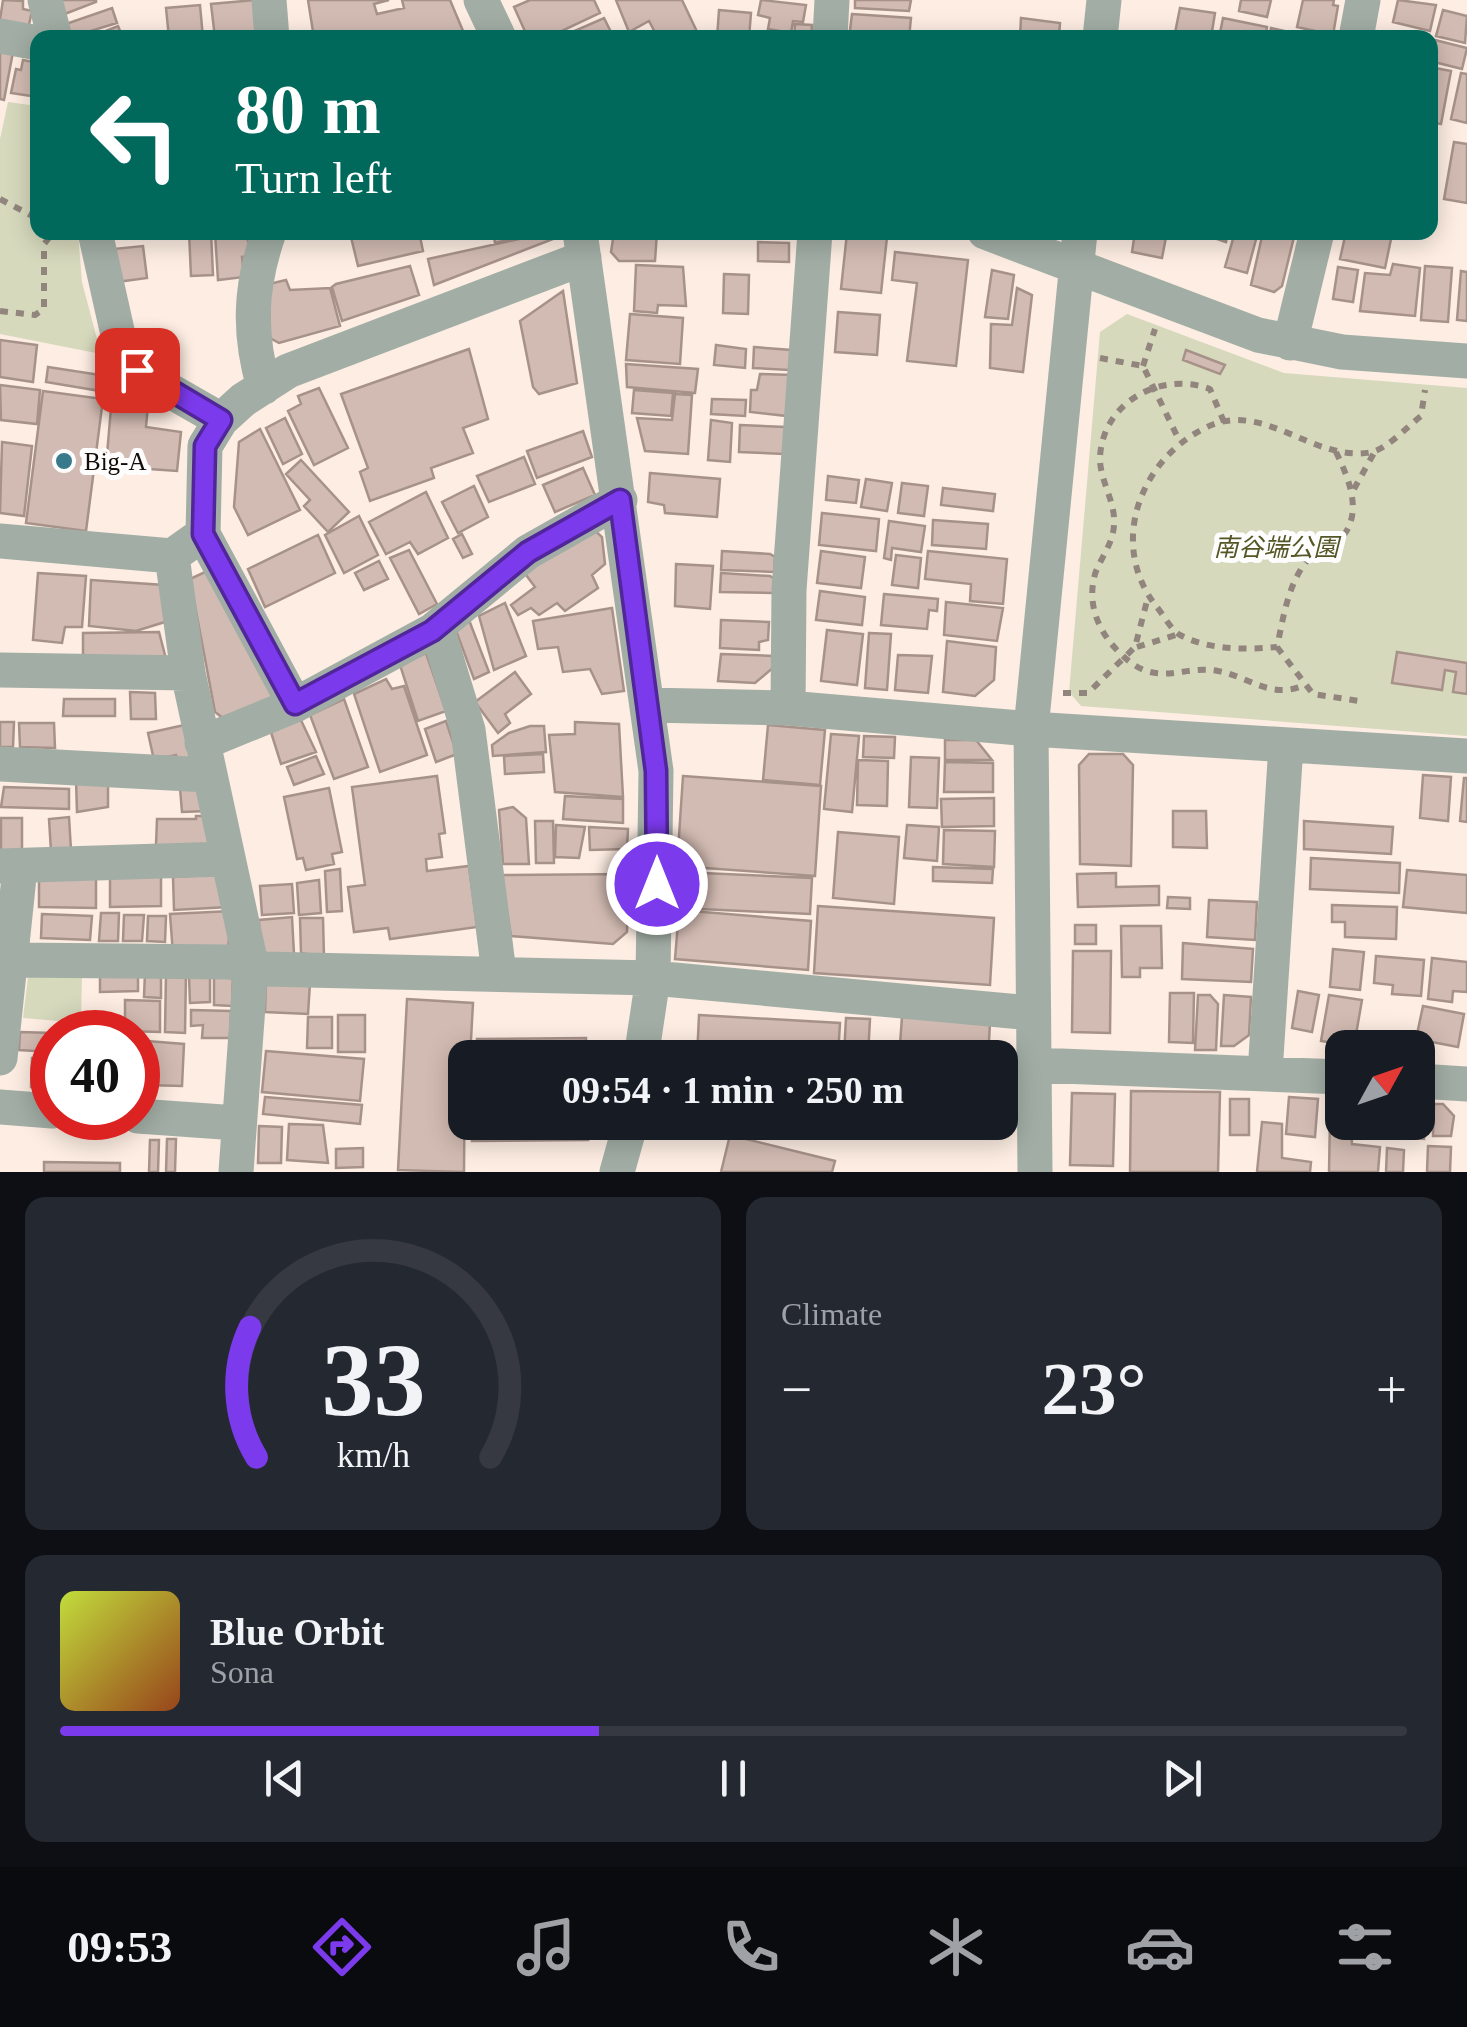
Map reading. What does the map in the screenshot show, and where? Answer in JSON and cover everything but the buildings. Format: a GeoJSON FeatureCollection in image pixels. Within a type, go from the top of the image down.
{"type":"FeatureCollection","features":[{"type":"Feature","properties":{"kind":"street"},"geometry":{"type":"LineString","coordinates":[[45,0],[53,30]]}},
{"type":"Feature","properties":{"kind":"street"},"geometry":{"type":"LineString","coordinates":[[269,0],[271,30]]}},
{"type":"Feature","properties":{"kind":"street"},"geometry":{"type":"LineString","coordinates":[[482,0],[495,30]]}},
{"type":"Feature","properties":{"kind":"street"},"geometry":{"type":"LineString","coordinates":[[830,30],[832,0]]}},
{"type":"Feature","properties":{"kind":"street"},"geometry":{"type":"LineString","coordinates":[[1101,30],[1104,0]]}},
{"type":"Feature","properties":{"kind":"street"},"geometry":{"type":"LineString","coordinates":[[1357,30],[1363,0]]}},
{"type":"Feature","properties":{"kind":"street"},"geometry":{"type":"LineString","coordinates":[[0,36],[30,42]]}},
{"type":"Feature","properties":{"kind":"street"},"geometry":{"type":"LineString","coordinates":[[97,240],[123,357],[221,420]]}},
{"type":"Feature","properties":{"kind":"street"},"geometry":{"type":"LineString","coordinates":[[264,387],[250,320],[256,269],[266,240]]}},
{"type":"Feature","properties":{"kind":"street"},"geometry":{"type":"LineString","coordinates":[[788,708],[790,590],[814,240]]}},
{"type":"Feature","properties":{"kind":"street"},"geometry":{"type":"LineString","coordinates":[[1029,240],[1078,249],[1290,344],[1467,361]]}},
{"type":"Feature","properties":{"kind":"street"},"geometry":{"type":"LineString","coordinates":[[1290,344],[1315,240]]}},
{"type":"Feature","properties":{"kind":"street"},"geometry":{"type":"LineString","coordinates":[[295,704],[203,534],[205,446],[221,420],[288,371],[582,245],[656,771],[653,978],[644,1040]]}},
{"type":"Feature","properties":{"kind":"street"},"geometry":{"type":"LineString","coordinates":[[1034,1172],[1031,729],[1078,249]]}},
{"type":"Feature","properties":{"kind":"street"},"geometry":{"type":"LineString","coordinates":[[0,764],[205,759],[295,704],[437,628],[528,552],[620,500]]}},
{"type":"Feature","properties":{"kind":"street"},"geometry":{"type":"LineString","coordinates":[[0,541],[172,556],[203,534]]}},
{"type":"Feature","properties":{"kind":"street"},"geometry":{"type":"LineString","coordinates":[[172,556],[188,674],[225,859],[239,898],[251,964],[236,1172]]}},
{"type":"Feature","properties":{"kind":"street"},"geometry":{"type":"LineString","coordinates":[[437,628],[468,730],[499,973]]}},
{"type":"Feature","properties":{"kind":"street"},"geometry":{"type":"LineString","coordinates":[[0,670],[188,674]]}},
{"type":"Feature","properties":{"kind":"street"},"geometry":{"type":"LineString","coordinates":[[648,705],[788,708],[1031,729],[1467,756]]}},
{"type":"Feature","properties":{"kind":"street"},"geometry":{"type":"LineString","coordinates":[[1265,1073],[1286,745]]}},
{"type":"Feature","properties":{"kind":"street"},"geometry":{"type":"LineString","coordinates":[[0,1058],[13,960],[10,867],[225,859]]}},
{"type":"Feature","properties":{"kind":"street"},"geometry":{"type":"LineString","coordinates":[[13,960],[653,978],[1032,1013]]}},
{"type":"Feature","properties":{"kind":"street"},"geometry":{"type":"LineString","coordinates":[[1034,1065],[1325,1076]]}},
{"type":"Feature","properties":{"kind":"street"},"geometry":{"type":"LineString","coordinates":[[1435,1082],[1467,1084]]}},
{"type":"Feature","properties":{"kind":"street"},"geometry":{"type":"LineString","coordinates":[[0,1107],[30,1109]]}},
{"type":"Feature","properties":{"kind":"street"},"geometry":{"type":"LineString","coordinates":[[160,1118],[237,1123]]}},
{"type":"Feature","properties":{"kind":"street"},"geometry":{"type":"LineString","coordinates":[[617,1172],[626,1140]]}},
{"type":"Feature","properties":{"kind":"path"},"geometry":{"type":"LineString","coordinates":[[0,200],[30,215]]}},
{"type":"Feature","properties":{"kind":"path"},"geometry":{"type":"LineString","coordinates":[[0,312],[35,315],[44,309],[46,240]]}},
{"type":"Feature","properties":{"kind":"path"},"geometry":{"type":"LineString","coordinates":[[1158,318],[1143,366],[1180,442]]}},
{"type":"Feature","properties":{"kind":"path"},"geometry":{"type":"LineString","coordinates":[[1093,357],[1143,366]]}},
{"type":"Feature","properties":{"kind":"path"},"geometry":{"type":"LineString","coordinates":[[1277,647],[1291,586],[1306,560],[1336,543],[1350,526],[1354,489],[1375,452],[1420,416],[1428,377]]}},
{"type":"Feature","properties":{"kind":"path"},"geometry":{"type":"LineString","coordinates":[[1224,422],[1210,389],[1186,380],[1134,395],[1108,423],[1100,460],[1115,522],[1110,547],[1096,573],[1092,604],[1102,630],[1124,658],[1145,671],[1173,676],[1219,671],[1272,691],[1306,685]]}},
{"type":"Feature","properties":{"kind":"path"},"geometry":{"type":"LineString","coordinates":[[1178,634],[1148,596],[1134,554],[1132,522],[1140,494],[1156,464],[1180,442],[1235,418],[1284,430],[1336,452],[1375,452]]}},
{"type":"Feature","properties":{"kind":"path"},"geometry":{"type":"LineString","coordinates":[[1336,452],[1354,489]]}},
{"type":"Feature","properties":{"kind":"path"},"geometry":{"type":"LineString","coordinates":[[1136,647],[1148,596]]}},
{"type":"Feature","properties":{"kind":"path"},"geometry":{"type":"LineString","coordinates":[[1062,693],[1088,692],[1136,647],[1178,634],[1240,651],[1277,647]]}},
{"type":"Feature","properties":{"kind":"path"},"geometry":{"type":"LineString","coordinates":[[1277,647],[1312,694],[1358,702]]}},
{"type":"Feature","properties":{"kind":"green space"},"geometry":{"type":"Polygon","coordinates":[[[8,102],[30,105],[30,240],[79,240],[82,282],[101,354],[0,334],[0,139],[8,102]]]}},
{"type":"Feature","properties":{"kind":"green space","name":"南谷端公園"},"geometry":{"type":"Polygon","coordinates":[[[1127,314],[1284,373],[1467,388],[1467,736],[1081,706],[1069,692],[1100,332],[1127,314]]]}},
{"type":"Feature","properties":{"kind":"green space"},"geometry":{"type":"Polygon","coordinates":[[[29,970],[82,973],[81,1010],[30,1010],[30,1019],[23,1018],[29,970]]]}},
{"type":"Feature","properties":{"kind":"place","name":"Big-A"},"geometry":{"type":"Point","coordinates":[64,461]}},
{"type":"Feature","properties":{"kind":"route"},"geometry":{"type":"LineString","coordinates":[[137,370],[221,420],[205,446],[203,534],[295,704],[432,631],[528,552],[620,500],[656,771],[657,884]]}}]}
